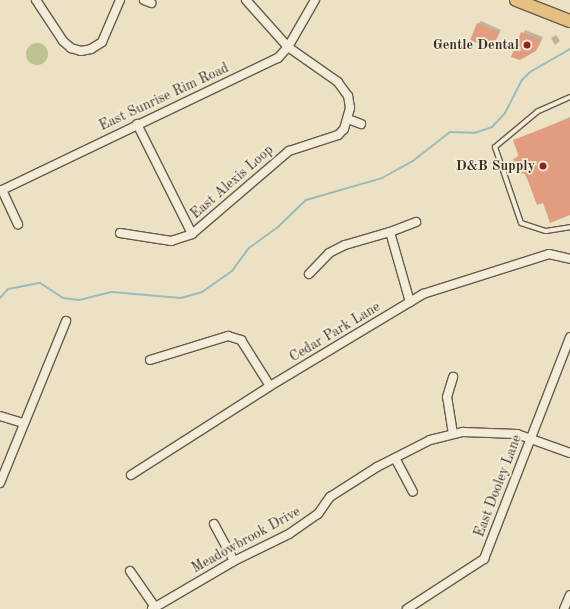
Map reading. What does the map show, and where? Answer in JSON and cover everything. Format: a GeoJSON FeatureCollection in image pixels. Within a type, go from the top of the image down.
{"type":"FeatureCollection","features":[{"type":"Feature","properties":{"kind":"main road"},"geometry":{"type":"LineString","coordinates":[[518,0],[570,21]]}},
{"type":"Feature","properties":{"kind":"street"},"geometry":{"type":"LineString","coordinates":[[36,0],[62,41],[71,48],[81,51],[91,50],[102,42],[120,0]]}},
{"type":"Feature","properties":{"kind":"street"},"geometry":{"type":"LineString","coordinates":[[246,0],[288,47],[338,82],[348,96],[348,119],[361,124]]}},
{"type":"Feature","properties":{"kind":"street","name":"East Sunrise Rim Road"},"geometry":{"type":"LineString","coordinates":[[1,190],[278,58],[288,47],[315,0]]}},
{"type":"Feature","properties":{"kind":"street","name":"East Alexis Loop"},"geometry":{"type":"LineString","coordinates":[[137,124],[192,234],[288,151],[338,135],[348,119]]}},
{"type":"Feature","properties":{"kind":"street"},"geometry":{"type":"LineString","coordinates":[[1,190],[18,224]]}},
{"type":"Feature","properties":{"kind":"street"},"geometry":{"type":"LineString","coordinates":[[309,274],[329,253],[344,245],[390,232],[416,222]]}},
{"type":"Feature","properties":{"kind":"street"},"geometry":{"type":"LineString","coordinates":[[390,232],[410,302]]}},
{"type":"Feature","properties":{"kind":"street"},"geometry":{"type":"LineString","coordinates":[[120,233],[171,242],[192,234]]}},
{"type":"Feature","properties":{"kind":"street","name":"Cedar Park Lane"},"geometry":{"type":"LineString","coordinates":[[131,476],[270,386],[423,294],[549,254],[570,259]]}},
{"type":"Feature","properties":{"kind":"street"},"geometry":{"type":"LineString","coordinates":[[0,483],[23,423],[66,322]]}},
{"type":"Feature","properties":{"kind":"street"},"geometry":{"type":"LineString","coordinates":[[150,360],[228,336],[241,340],[270,386]]}},
{"type":"Feature","properties":{"kind":"street","name":"East Dooley Lane"},"geometry":{"type":"LineString","coordinates":[[408,609],[484,559],[570,337]]}},
{"type":"Feature","properties":{"kind":"street"},"geometry":{"type":"LineString","coordinates":[[453,376],[446,397],[453,434]]}},
{"type":"Feature","properties":{"kind":"street"},"geometry":{"type":"LineString","coordinates":[[0,416],[23,423]]}},
{"type":"Feature","properties":{"kind":"street","name":"Meadowbrook Drive"},"geometry":{"type":"LineString","coordinates":[[153,608],[234,561],[289,534],[318,514],[330,497],[395,458],[430,440],[453,434],[488,431],[530,438],[570,453]]}},
{"type":"Feature","properties":{"kind":"street"},"geometry":{"type":"LineString","coordinates":[[395,458],[413,492]]}},
{"type":"Feature","properties":{"kind":"street"},"geometry":{"type":"LineString","coordinates":[[214,524],[234,561]]}},
{"type":"Feature","properties":{"kind":"street"},"geometry":{"type":"LineString","coordinates":[[130,571],[153,608]]}},
{"type":"Feature","properties":{"kind":"street"},"geometry":{"type":"LineString","coordinates":[[564,609],[570,595]]}},
{"type":"Feature","properties":{"kind":"lane"},"geometry":{"type":"LineString","coordinates":[[570,96],[537,112],[495,147],[521,223],[546,231],[570,227]]}},
{"type":"Feature","properties":{"kind":"green space"},"geometry":{"type":"Polygon","coordinates":[[[37,43],[45,46],[48,54],[45,62],[37,65],[29,62],[26,54],[29,46],[37,43]]]}},
{"type":"Feature","properties":{"kind":"building"},"geometry":{"type":"Polygon","coordinates":[[[477,23],[499,32],[492,49],[470,40],[477,23]]]}},
{"type":"Feature","properties":{"kind":"building","name":"Gentle Dental"},"geometry":{"type":"Polygon","coordinates":[[[521,32],[541,40],[536,51],[520,60],[511,57],[521,32]]]}},
{"type":"Feature","properties":{"kind":"building","name":"D&B Supply"},"geometry":{"type":"Polygon","coordinates":[[[570,118],[570,215],[550,223],[543,203],[537,205],[525,173],[519,175],[513,159],[519,157],[513,140],[570,118]]]}},
{"type":"Feature","properties":{"kind":"waterway"},"geometry":{"type":"LineString","coordinates":[[0,298],[8,289],[40,283],[63,298],[79,300],[112,292],[181,298],[202,292],[232,271],[249,248],[279,226],[306,200],[382,178],[414,160],[450,132],[474,133],[492,127],[505,113],[522,80],[530,72],[570,49]]}},
{"type":"Feature","properties":{"kind":"place","name":"Gentle Dental"},"geometry":{"type":"Point","coordinates":[527,45]}},
{"type":"Feature","properties":{"kind":"place","name":"D&B Supply"},"geometry":{"type":"Point","coordinates":[543,166]}}]}
